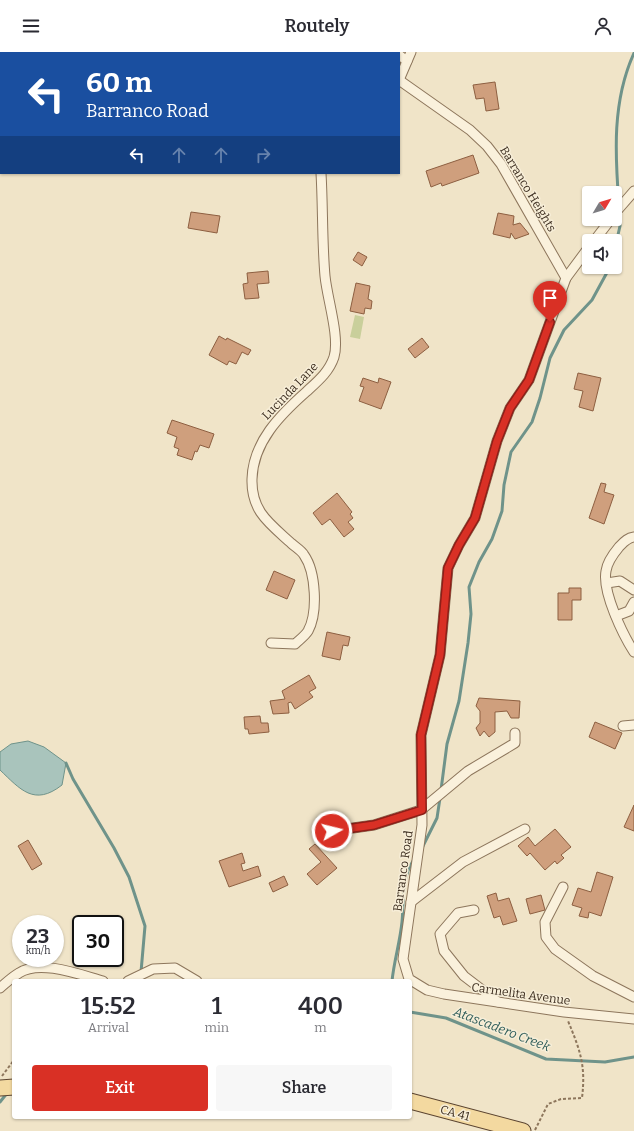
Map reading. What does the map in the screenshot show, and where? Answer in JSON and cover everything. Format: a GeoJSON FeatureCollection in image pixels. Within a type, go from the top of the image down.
{"type":"FeatureCollection","features":[{"type":"Feature","properties":{"kind":"main road"},"geometry":{"type":"LineString","coordinates":[[0,1088],[12,1087]]}},
{"type":"Feature","properties":{"kind":"main road","name":"CA 41"},"geometry":{"type":"LineString","coordinates":[[412,1102],[523,1131]]}},
{"type":"Feature","properties":{"kind":"street"},"geometry":{"type":"LineString","coordinates":[[400,78],[411,52]]}},
{"type":"Feature","properties":{"kind":"street"},"geometry":{"type":"LineString","coordinates":[[400,55],[407,61]]}},
{"type":"Feature","properties":{"kind":"street","name":"Barranco Heights"},"geometry":{"type":"LineString","coordinates":[[400,81],[470,130],[491,150],[501,164],[566,278]]}},
{"type":"Feature","properties":{"kind":"street","name":"Lucinda Lane"},"geometry":{"type":"LineString","coordinates":[[271,643],[295,644],[308,631],[315,602],[312,569],[304,554],[257,509],[252,491],[252,468],[267,433],[283,412],[325,374],[334,356],[336,343],[325,276],[321,174]]}},
{"type":"Feature","properties":{"kind":"street"},"geometry":{"type":"LineString","coordinates":[[622,205],[634,190]]}},
{"type":"Feature","properties":{"kind":"street","name":"Barranco Road"},"geometry":{"type":"LineString","coordinates":[[409,979],[402,959],[422,824],[421,735],[440,655],[448,568],[459,545],[475,518],[497,441],[510,408],[529,380],[566,278],[582,257]]}},
{"type":"Feature","properties":{"kind":"street"},"geometry":{"type":"LineString","coordinates":[[634,537],[629,538],[614,553],[605,572],[609,598],[622,632],[634,652]]}},
{"type":"Feature","properties":{"kind":"street"},"geometry":{"type":"LineString","coordinates":[[607,582],[620,581],[634,590]]}},
{"type":"Feature","properties":{"kind":"street"},"geometry":{"type":"LineString","coordinates":[[616,616],[629,611],[634,602]]}},
{"type":"Feature","properties":{"kind":"street"},"geometry":{"type":"LineString","coordinates":[[623,726],[634,725]]}},
{"type":"Feature","properties":{"kind":"street"},"geometry":{"type":"LineString","coordinates":[[332,831],[374,825],[422,810],[468,771],[515,744],[516,733]]}},
{"type":"Feature","properties":{"kind":"street"},"geometry":{"type":"LineString","coordinates":[[411,902],[463,862],[525,829]]}},
{"type":"Feature","properties":{"kind":"street"},"geometry":{"type":"LineString","coordinates":[[563,887],[545,922],[546,937],[555,949],[593,976],[634,997]]}},
{"type":"Feature","properties":{"kind":"street"},"geometry":{"type":"LineString","coordinates":[[474,910],[458,913],[440,934],[444,951],[464,976],[500,1003]]}},
{"type":"Feature","properties":{"kind":"street"},"geometry":{"type":"LineString","coordinates":[[0,988],[20,972],[37,967],[53,968],[96,979]]}},
{"type":"Feature","properties":{"kind":"street"},"geometry":{"type":"LineString","coordinates":[[132,979],[153,969],[175,968],[194,979]]}},
{"type":"Feature","properties":{"kind":"street","name":"Carmelita Avenue"},"geometry":{"type":"LineString","coordinates":[[412,981],[427,990],[444,994],[564,1012],[634,1019]]}},
{"type":"Feature","properties":{"kind":"path"},"geometry":{"type":"LineString","coordinates":[[535,1131],[548,1104],[561,1098],[582,1098],[584,1077],[580,1052],[564,1012]]}},
{"type":"Feature","properties":{"kind":"path"},"geometry":{"type":"LineString","coordinates":[[0,1079],[12,1063]]}},
{"type":"Feature","properties":{"kind":"green space"},"geometry":{"type":"Polygon","coordinates":[[[355,315],[364,317],[360,339],[350,337],[355,315]]]}},
{"type":"Feature","properties":{"kind":"water"},"geometry":{"type":"Polygon","coordinates":[[[28,741],[44,747],[66,763],[62,785],[43,795],[35,795],[21,789],[0,770],[0,752],[11,744],[28,741]]]}},
{"type":"Feature","properties":{"kind":"building"},"geometry":{"type":"Polygon","coordinates":[[[495,82],[499,109],[486,111],[484,98],[476,99],[473,85],[495,82]]]}},
{"type":"Feature","properties":{"kind":"building"},"geometry":{"type":"Polygon","coordinates":[[[473,155],[479,173],[442,186],[441,183],[431,187],[426,171],[473,155]]]}},
{"type":"Feature","properties":{"kind":"building"},"geometry":{"type":"Polygon","coordinates":[[[191,212],[220,216],[217,233],[188,228],[191,212]]]}},
{"type":"Feature","properties":{"kind":"building"},"geometry":{"type":"Polygon","coordinates":[[[498,213],[514,216],[513,225],[520,223],[529,234],[515,239],[511,233],[510,238],[493,234],[498,213]]]}},
{"type":"Feature","properties":{"kind":"building"},"geometry":{"type":"Polygon","coordinates":[[[358,252],[367,257],[362,266],[353,260],[358,252]]]}},
{"type":"Feature","properties":{"kind":"building"},"geometry":{"type":"Polygon","coordinates":[[[268,271],[269,283],[257,284],[259,298],[245,299],[243,284],[248,283],[247,273],[268,271]]]}},
{"type":"Feature","properties":{"kind":"building"},"geometry":{"type":"Polygon","coordinates":[[[356,283],[370,286],[368,299],[372,301],[371,309],[365,308],[364,314],[350,311],[356,283]]]}},
{"type":"Feature","properties":{"kind":"building"},"geometry":{"type":"Polygon","coordinates":[[[219,336],[226,340],[227,338],[251,350],[248,355],[242,352],[236,364],[229,361],[227,365],[209,355],[219,336]]]}},
{"type":"Feature","properties":{"kind":"building"},"geometry":{"type":"Polygon","coordinates":[[[422,338],[429,347],[415,358],[408,349],[422,338]]]}},
{"type":"Feature","properties":{"kind":"building"},"geometry":{"type":"Polygon","coordinates":[[[578,373],[601,378],[593,411],[579,407],[583,391],[574,389],[578,373]]]}},
{"type":"Feature","properties":{"kind":"building"},"geometry":{"type":"Polygon","coordinates":[[[363,378],[378,383],[379,378],[391,382],[381,409],[359,401],[364,387],[360,386],[363,378]]]}},
{"type":"Feature","properties":{"kind":"building"},"geometry":{"type":"Polygon","coordinates":[[[172,420],[214,434],[209,448],[200,445],[197,452],[195,451],[192,460],[177,455],[179,449],[174,447],[177,437],[167,433],[172,420]]]}},
{"type":"Feature","properties":{"kind":"building"},"geometry":{"type":"Polygon","coordinates":[[[601,483],[606,484],[604,492],[614,495],[604,524],[589,518],[601,483]]]}},
{"type":"Feature","properties":{"kind":"building"},"geometry":{"type":"Polygon","coordinates":[[[337,493],[352,512],[350,514],[353,518],[348,522],[354,529],[344,537],[330,519],[322,525],[313,513],[337,493]]]}},
{"type":"Feature","properties":{"kind":"building"},"geometry":{"type":"Polygon","coordinates":[[[274,571],[295,580],[287,599],[266,590],[274,571]]]}},
{"type":"Feature","properties":{"kind":"building"},"geometry":{"type":"Polygon","coordinates":[[[569,588],[581,588],[581,600],[572,600],[572,620],[558,620],[558,593],[569,593],[569,588]]]}},
{"type":"Feature","properties":{"kind":"building"},"geometry":{"type":"Polygon","coordinates":[[[327,632],[350,637],[348,646],[343,645],[340,660],[322,656],[327,632]]]}},
{"type":"Feature","properties":{"kind":"building"},"geometry":{"type":"Polygon","coordinates":[[[309,675],[316,688],[309,692],[313,697],[295,709],[291,702],[288,703],[289,713],[273,714],[270,701],[285,699],[282,691],[309,675]]]}},
{"type":"Feature","properties":{"kind":"building"},"geometry":{"type":"Polygon","coordinates":[[[479,698],[520,701],[519,718],[511,718],[507,711],[495,712],[495,732],[489,737],[484,731],[480,736],[476,728],[480,723],[480,711],[476,706],[479,698]]]}},
{"type":"Feature","properties":{"kind":"building"},"geometry":{"type":"Polygon","coordinates":[[[260,716],[261,723],[268,723],[269,732],[249,734],[248,729],[245,729],[244,717],[260,716]]]}},
{"type":"Feature","properties":{"kind":"building"},"geometry":{"type":"Polygon","coordinates":[[[595,722],[622,733],[615,749],[589,737],[595,722]]]}},
{"type":"Feature","properties":{"kind":"building"},"geometry":{"type":"Polygon","coordinates":[[[634,805],[634,831],[624,827],[634,805]]]}},
{"type":"Feature","properties":{"kind":"building"},"geometry":{"type":"Polygon","coordinates":[[[555,829],[571,847],[561,855],[564,858],[557,864],[555,861],[545,870],[530,853],[527,856],[518,846],[528,837],[535,846],[555,829]]]}},
{"type":"Feature","properties":{"kind":"building"},"geometry":{"type":"Polygon","coordinates":[[[28,840],[42,864],[32,870],[18,846],[28,840]]]}},
{"type":"Feature","properties":{"kind":"building"},"geometry":{"type":"Polygon","coordinates":[[[315,844],[337,868],[317,885],[307,874],[321,862],[309,849],[315,844]]]}},
{"type":"Feature","properties":{"kind":"building"},"geometry":{"type":"Polygon","coordinates":[[[242,853],[245,863],[241,864],[243,871],[258,866],[261,876],[229,887],[219,861],[242,853]]]}},
{"type":"Feature","properties":{"kind":"building"},"geometry":{"type":"Polygon","coordinates":[[[597,872],[613,877],[601,916],[589,912],[588,918],[579,916],[582,908],[572,905],[578,888],[591,892],[597,872]]]}},
{"type":"Feature","properties":{"kind":"building"},"geometry":{"type":"Polygon","coordinates":[[[284,876],[288,885],[273,892],[269,883],[284,876]]]}},
{"type":"Feature","properties":{"kind":"building"},"geometry":{"type":"Polygon","coordinates":[[[496,893],[498,901],[509,898],[517,921],[503,925],[500,916],[494,918],[487,896],[496,893]]]}},
{"type":"Feature","properties":{"kind":"building"},"geometry":{"type":"Polygon","coordinates":[[[541,895],[545,910],[530,914],[526,899],[541,895]]]}},
{"type":"Feature","properties":{"kind":"waterway"},"geometry":{"type":"LineString","coordinates":[[618,186],[616,147],[619,109],[627,71],[634,53]]}},
{"type":"Feature","properties":{"kind":"waterway"},"geometry":{"type":"LineString","coordinates":[[618,234],[620,226]]}},
{"type":"Feature","properties":{"kind":"waterway"},"geometry":{"type":"LineString","coordinates":[[441,790],[447,744],[459,701],[468,643],[471,614],[469,587],[479,562],[492,539],[502,511],[504,485],[511,452],[532,422],[540,398],[550,358],[564,330],[592,300],[606,274]]}},
{"type":"Feature","properties":{"kind":"waterway"},"geometry":{"type":"LineString","coordinates":[[66,763],[73,779],[114,848],[129,877],[145,926],[141,972]]}},
{"type":"Feature","properties":{"kind":"waterway"},"geometry":{"type":"LineString","coordinates":[[422,848],[437,818],[440,798]]}},
{"type":"Feature","properties":{"kind":"waterway"},"geometry":{"type":"LineString","coordinates":[[392,979],[403,914],[406,875],[413,861]]}},
{"type":"Feature","properties":{"kind":"waterway","name":"Atascadero Creek"},"geometry":{"type":"LineString","coordinates":[[412,1012],[446,1018],[546,1059],[605,1062],[634,1057]]}},
{"type":"Feature","properties":{"kind":"waterway","name":"Atascadero Creek"},"geometry":{"type":"LineString","coordinates":[[0,1102],[8,1092]]}},
{"type":"Feature","properties":{"kind":"route"},"geometry":{"type":"LineString","coordinates":[[332,831],[374,825],[422,810],[421,735],[440,655],[448,568],[459,545],[475,518],[497,441],[510,408],[529,380],[550,322]]}}]}
